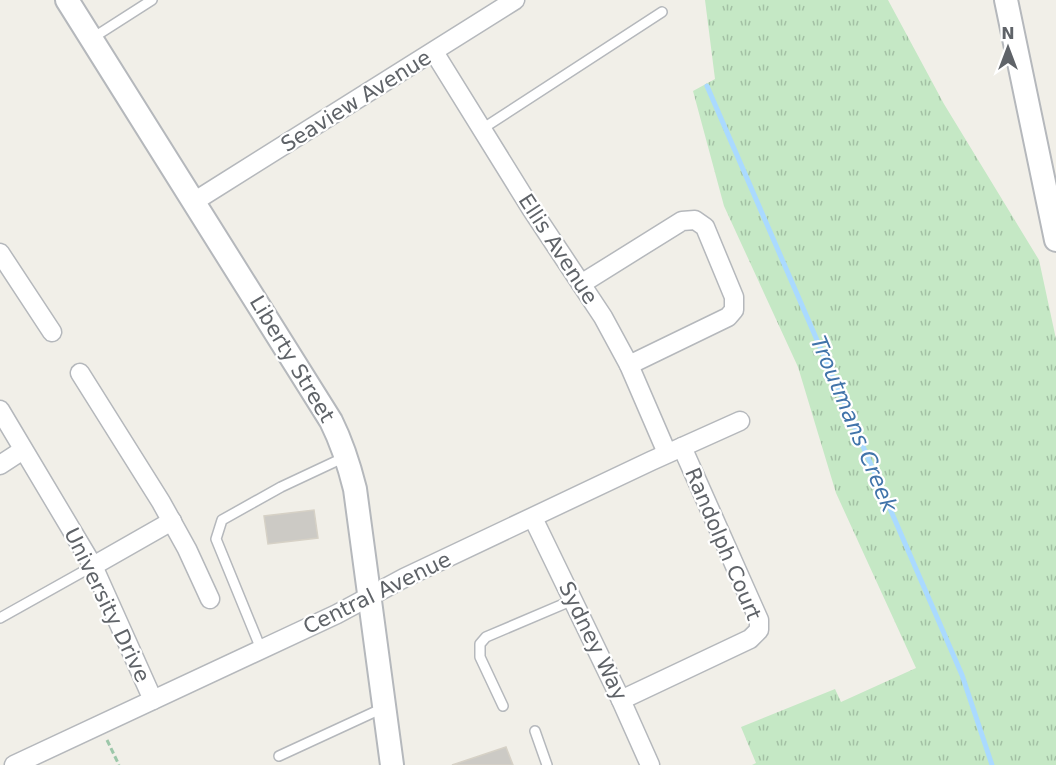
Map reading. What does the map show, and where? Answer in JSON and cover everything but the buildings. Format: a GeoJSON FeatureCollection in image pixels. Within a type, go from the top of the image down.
{"type":"FeatureCollection","features":[{"type":"Feature","properties":{"kind":"street","name":"Liberty Street"},"geometry":{"type":"LineString","coordinates":[[67,0],[331,421],[346,456],[355,489],[392,765]]}},
{"type":"Feature","properties":{"kind":"street","name":"Seaview Avenue"},"geometry":{"type":"LineString","coordinates":[[195,201],[515,0]]}},
{"type":"Feature","properties":{"kind":"street"},"geometry":{"type":"LineString","coordinates":[[1006,0],[1056,240]]}},
{"type":"Feature","properties":{"kind":"street","name":"Ellis Avenue"},"geometry":{"type":"LineString","coordinates":[[435,52],[603,317],[674,450]]}},
{"type":"Feature","properties":{"kind":"street"},"geometry":{"type":"LineString","coordinates":[[581,284],[682,221],[695,220],[705,227],[734,297],[734,310],[728,317],[629,365]]}},
{"type":"Feature","properties":{"kind":"street"},"geometry":{"type":"LineString","coordinates":[[0,253],[52,332]]}},
{"type":"Feature","properties":{"kind":"street"},"geometry":{"type":"LineString","coordinates":[[80,372],[172,521],[188,549],[210,599]]}},
{"type":"Feature","properties":{"kind":"street","name":"University Drive"},"geometry":{"type":"LineString","coordinates":[[0,410],[93,566],[153,700]]}},
{"type":"Feature","properties":{"kind":"street","name":"Central Avenue"},"geometry":{"type":"LineString","coordinates":[[14,765],[337,614],[404,578],[674,450],[740,421]]}},
{"type":"Feature","properties":{"kind":"street"},"geometry":{"type":"LineString","coordinates":[[0,438],[23,450],[0,465]]}},
{"type":"Feature","properties":{"kind":"street","name":"Randolph Court"},"geometry":{"type":"LineString","coordinates":[[621,700],[750,639],[759,630],[759,620],[674,450]]}},
{"type":"Feature","properties":{"kind":"street","name":"Sydney Way"},"geometry":{"type":"LineString","coordinates":[[533,518],[650,765]]}},
{"type":"Feature","properties":{"kind":"street"},"geometry":{"type":"LineString","coordinates":[[93,566],[172,521]]}},
{"type":"Feature","properties":{"kind":"lane"},"geometry":{"type":"LineString","coordinates":[[91,39],[152,0]]}},
{"type":"Feature","properties":{"kind":"lane"},"geometry":{"type":"LineString","coordinates":[[482,129],[662,12]]}},
{"type":"Feature","properties":{"kind":"lane"},"geometry":{"type":"LineString","coordinates":[[261,649],[216,539],[222,520],[281,487],[346,456]]}},
{"type":"Feature","properties":{"kind":"lane"},"geometry":{"type":"LineString","coordinates":[[0,618],[93,566]]}},
{"type":"Feature","properties":{"kind":"lane"},"geometry":{"type":"LineString","coordinates":[[503,706],[480,657],[480,644],[486,637],[573,600]]}},
{"type":"Feature","properties":{"kind":"lane"},"geometry":{"type":"LineString","coordinates":[[279,756],[385,707]]}},
{"type":"Feature","properties":{"kind":"lane"},"geometry":{"type":"LineString","coordinates":[[535,731],[547,765]]}},
{"type":"Feature","properties":{"kind":"path"},"geometry":{"type":"LineString","coordinates":[[100,725],[119,765]]}},
{"type":"Feature","properties":{"kind":"green space"},"geometry":{"type":"Polygon","coordinates":[[[705,0],[888,0],[944,104],[1039,260],[1056,339],[1056,765],[752,765],[756,763],[741,727],[835,689],[841,702],[916,668],[836,493],[798,367],[724,206],[693,91],[715,79],[705,0]]]}},
{"type":"Feature","properties":{"kind":"waterway","name":"Troutmans Creek"},"geometry":{"type":"LineString","coordinates":[[707,86],[962,675],[992,765]]}}]}
